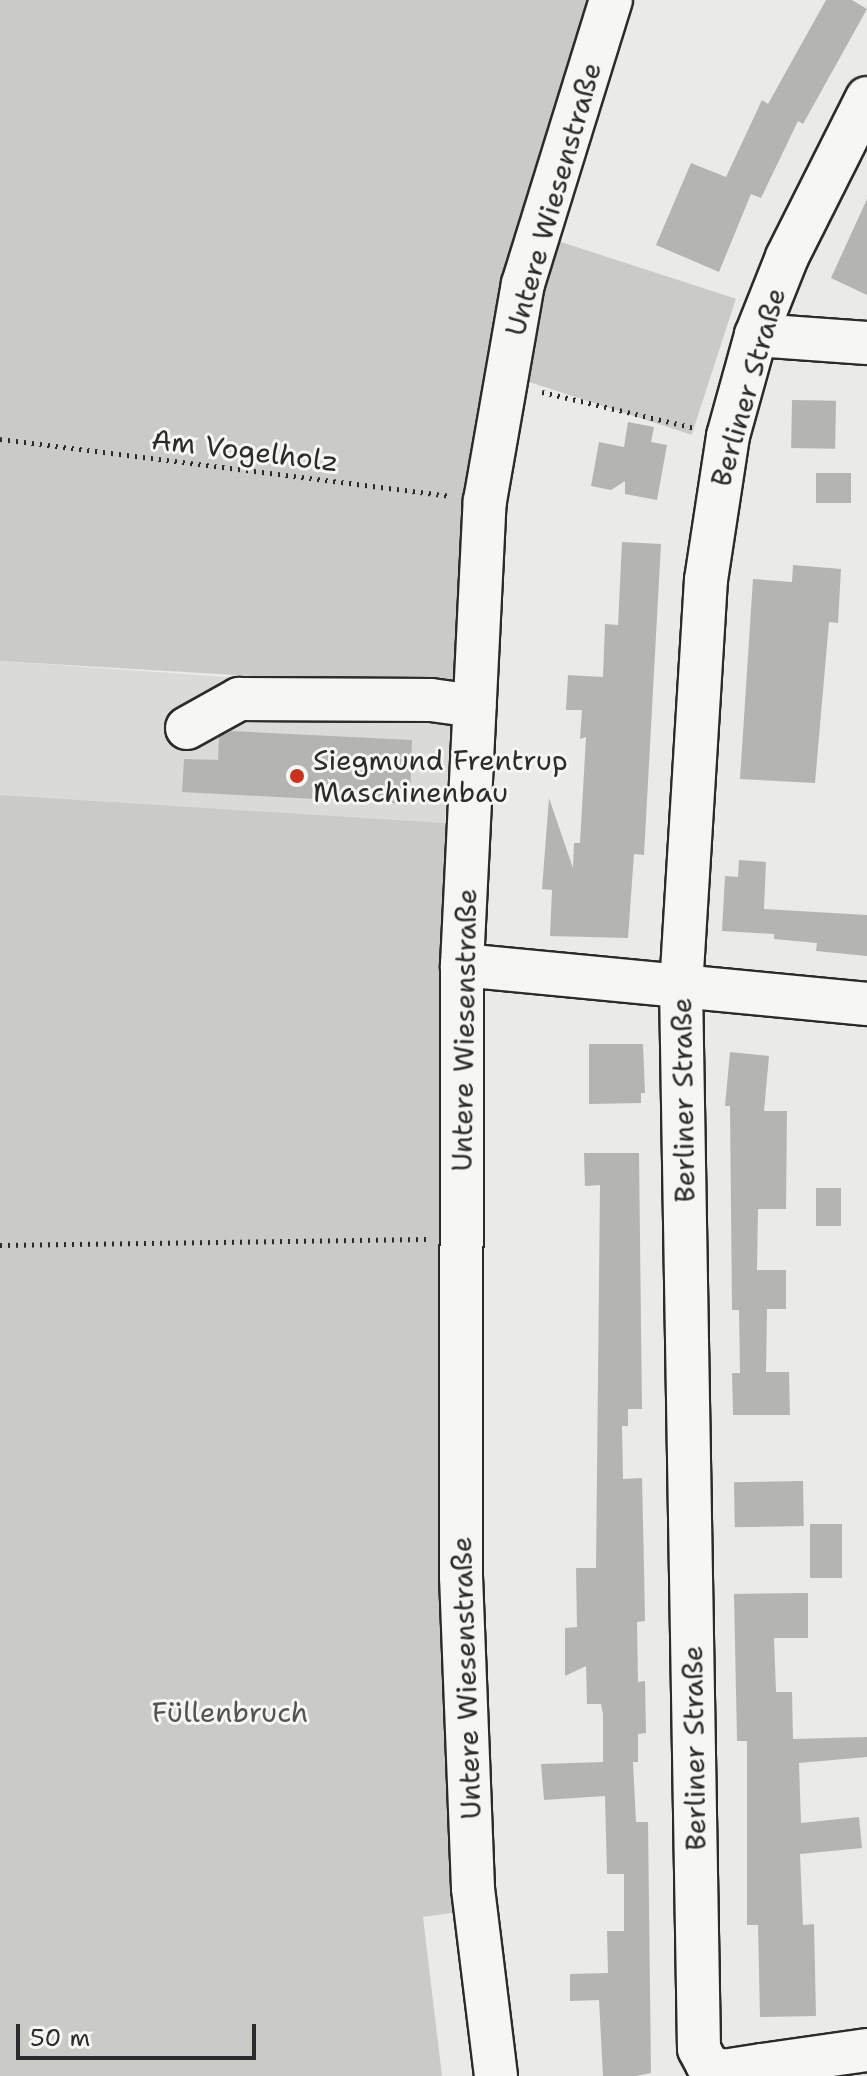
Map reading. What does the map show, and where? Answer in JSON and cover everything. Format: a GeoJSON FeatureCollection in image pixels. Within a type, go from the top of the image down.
{"type":"FeatureCollection","features":[{"type":"Feature","properties":{"kind":"street","name":"Untere Wiesenstraße"},"geometry":{"type":"LineString","coordinates":[[496,2076],[473,1888],[461,1578],[462,965],[485,501],[523,284],[611,0]]}},
{"type":"Feature","properties":{"kind":"street","name":"Berliner Straße"},"geometry":{"type":"LineString","coordinates":[[867,98],[787,257],[756,335],[728,436],[706,580],[681,988],[699,2049],[708,2066],[723,2071],[763,2071],[867,2050]]}},
{"type":"Feature","properties":{"kind":"street"},"geometry":{"type":"LineString","coordinates":[[756,335],[867,343]]}},
{"type":"Feature","properties":{"kind":"street"},"geometry":{"type":"LineString","coordinates":[[187,728],[239,699],[431,700],[475,706]]}},
{"type":"Feature","properties":{"kind":"street"},"geometry":{"type":"LineString","coordinates":[[462,965],[867,1004]]}},
{"type":"Feature","properties":{"kind":"path"},"geometry":{"type":"LineString","coordinates":[[504,383],[728,436]]}},
{"type":"Feature","properties":{"kind":"path","name":"Am Vogelholz"},"geometry":{"type":"LineString","coordinates":[[0,439],[485,501]]}},
{"type":"Feature","properties":{"kind":"path"},"geometry":{"type":"LineString","coordinates":[[0,1245],[460,1239]]}},
{"type":"Feature","properties":{"kind":"shaded area"},"geometry":{"type":"Polygon","coordinates":[[[0,661],[454,693],[445,826],[0,795],[0,661]]]}},
{"type":"Feature","properties":{"kind":"green space"},"geometry":{"type":"Polygon","coordinates":[[[0,0],[602,0],[511,284],[468,689],[0,661],[0,0]]]}},
{"type":"Feature","properties":{"kind":"green space"},"geometry":{"type":"Polygon","coordinates":[[[558,241],[736,299],[692,435],[514,377],[558,241]]]}},
{"type":"Feature","properties":{"kind":"green space","name":"Füllenbruch"},"geometry":{"type":"Polygon","coordinates":[[[0,795],[458,824],[465,1911],[423,1917],[442,2076],[0,2076],[0,795]]]}},
{"type":"Feature","properties":{"kind":"building"},"geometry":{"type":"Polygon","coordinates":[[[826,0],[852,0],[867,9],[803,124],[798,121],[761,198],[751,194],[719,272],[656,245],[691,163],[726,177],[762,100],[768,104],[826,0]]]}},
{"type":"Feature","properties":{"kind":"building"},"geometry":{"type":"Polygon","coordinates":[[[867,199],[867,295],[831,278],[867,199]]]}},
{"type":"Feature","properties":{"kind":"building"},"geometry":{"type":"Polygon","coordinates":[[[792,400],[836,401],[835,449],[791,448],[792,400]]]}},
{"type":"Feature","properties":{"kind":"building"},"geometry":{"type":"Polygon","coordinates":[[[628,422],[654,427],[651,442],[667,445],[657,500],[625,494],[625,481],[611,490],[591,486],[599,442],[624,447],[628,422]]]}},
{"type":"Feature","properties":{"kind":"building"},"geometry":{"type":"Polygon","coordinates":[[[816,473],[851,473],[851,503],[816,503],[816,473]]]}},
{"type":"Feature","properties":{"kind":"building"},"geometry":{"type":"Polygon","coordinates":[[[622,542],[661,544],[644,855],[634,854],[628,938],[550,936],[552,890],[542,889],[549,798],[573,868],[574,843],[580,843],[586,737],[580,739],[582,710],[566,710],[568,675],[603,677],[605,624],[618,625],[622,542]]]}},
{"type":"Feature","properties":{"kind":"building"},"geometry":{"type":"Polygon","coordinates":[[[793,565],[841,569],[838,623],[829,622],[815,783],[740,779],[753,579],[792,582],[793,565]]]}},
{"type":"Feature","properties":{"kind":"building","name":"Siegmund Frentrup Maschinenbau"},"geometry":{"type":"Polygon","coordinates":[[[231,731],[412,740],[410,804],[182,792],[184,759],[218,760],[219,737],[231,731]]]}},
{"type":"Feature","properties":{"kind":"building"},"geometry":{"type":"Polygon","coordinates":[[[739,860],[766,862],[764,909],[867,915],[867,956],[816,951],[817,943],[774,939],[774,934],[722,931],[725,876],[738,877],[739,860]]]}},
{"type":"Feature","properties":{"kind":"building"},"geometry":{"type":"Polygon","coordinates":[[[589,1044],[643,1044],[645,1093],[641,1093],[641,1103],[589,1104],[589,1044]]]}},
{"type":"Feature","properties":{"kind":"building"},"geometry":{"type":"Polygon","coordinates":[[[730,1052],[769,1056],[764,1111],[787,1111],[786,1209],[758,1209],[757,1270],[786,1270],[786,1309],[767,1309],[766,1372],[789,1372],[790,1415],[733,1415],[732,1373],[740,1373],[739,1310],[732,1310],[730,1106],[725,1106],[730,1052]]]}},
{"type":"Feature","properties":{"kind":"building"},"geometry":{"type":"Polygon","coordinates":[[[584,1153],[639,1153],[642,1409],[628,1409],[628,1426],[622,1426],[623,1479],[642,1478],[644,1567],[645,1621],[637,1622],[638,1682],[645,1681],[646,1733],[638,1734],[638,1762],[633,1762],[636,1822],[648,1822],[651,2073],[636,2076],[603,2076],[599,2000],[570,2001],[570,1974],[608,1973],[607,1931],[624,1931],[624,1874],[607,1874],[605,1796],[544,1800],[541,1764],[603,1762],[603,1714],[601,1704],[587,1704],[586,1666],[565,1676],[565,1628],[577,1627],[576,1568],[596,1568],[600,1185],[585,1186],[584,1153]]]}},
{"type":"Feature","properties":{"kind":"building"},"geometry":{"type":"Polygon","coordinates":[[[816,1188],[841,1188],[841,1226],[816,1226],[816,1188]]]}},
{"type":"Feature","properties":{"kind":"building"},"geometry":{"type":"Polygon","coordinates":[[[803,1481],[804,1526],[735,1527],[734,1482],[803,1481]]]}},
{"type":"Feature","properties":{"kind":"building"},"geometry":{"type":"Polygon","coordinates":[[[810,1524],[842,1524],[842,1578],[810,1578],[810,1524]]]}},
{"type":"Feature","properties":{"kind":"building"},"geometry":{"type":"Polygon","coordinates":[[[808,1593],[808,1638],[774,1638],[776,1692],[792,1692],[793,1739],[867,1737],[867,1757],[799,1763],[801,1823],[859,1817],[862,1848],[800,1854],[803,1925],[814,1924],[816,2016],[760,2017],[758,1925],[747,1925],[747,1741],[737,1741],[734,1594],[808,1593]]]}},
{"type":"Feature","properties":{"kind":"place","name":"Siegmund Frentrup Maschinenbau"},"geometry":{"type":"Point","coordinates":[297,776]}}]}
